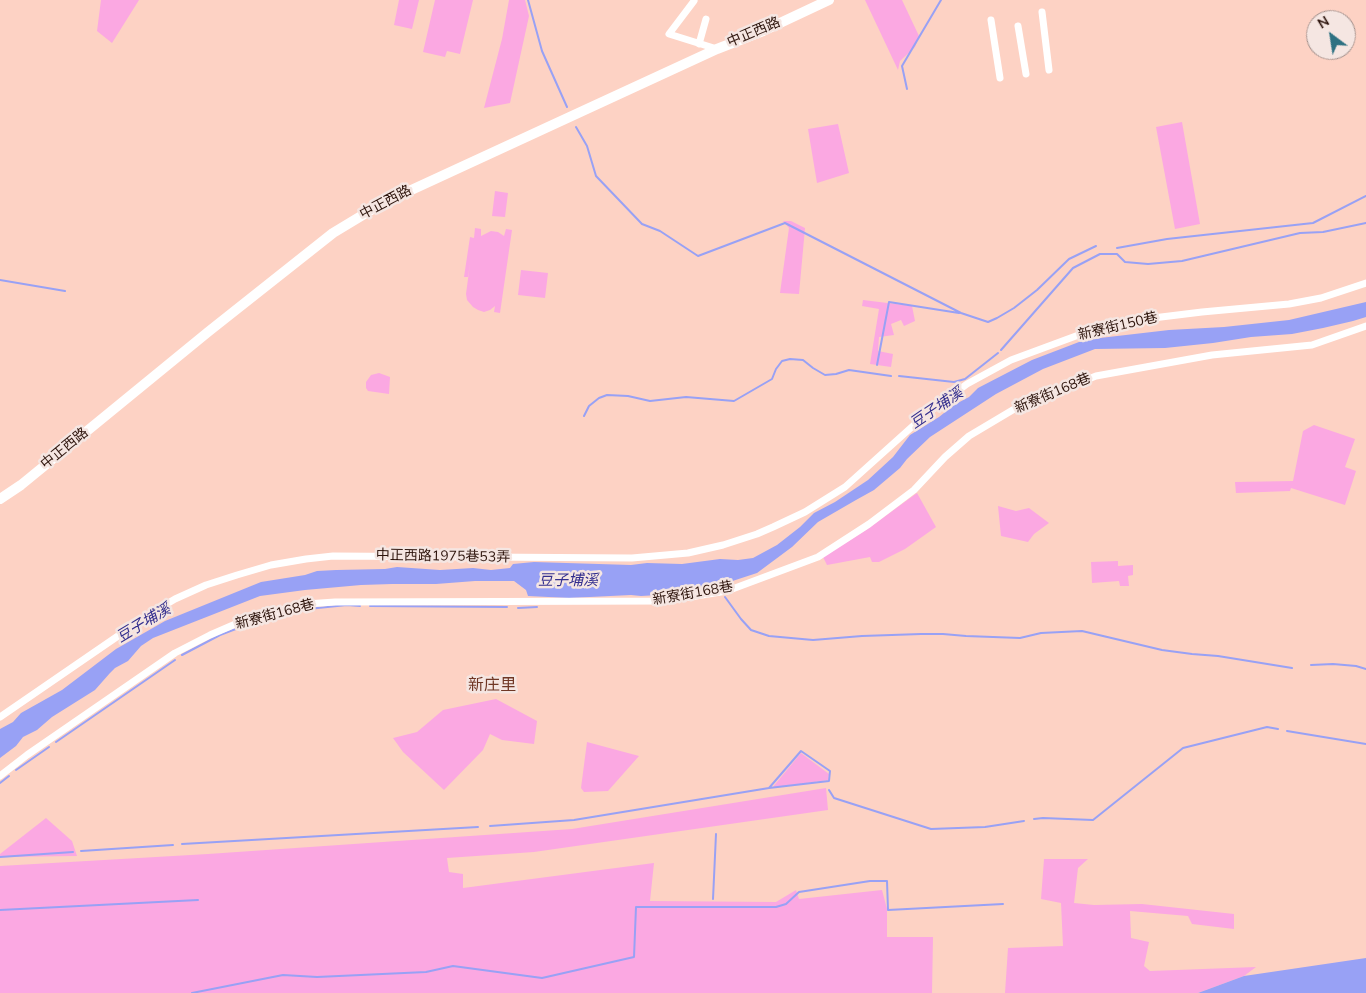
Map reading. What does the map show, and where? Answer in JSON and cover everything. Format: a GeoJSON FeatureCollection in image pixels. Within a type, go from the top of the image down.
{"type":"FeatureCollection","features":[{"type":"Feature","properties":{"kind":"main road","name":"中正西路"},"geometry":{"type":"LineString","coordinates":[[0,499],[21,485],[333,233],[381,204],[717,49],[763,31],[830,0]]}},
{"type":"Feature","properties":{"kind":"street"},"geometry":{"type":"LineString","coordinates":[[694,1],[669,34],[717,49]]}},
{"type":"Feature","properties":{"kind":"street"},"geometry":{"type":"LineString","coordinates":[[1042,12],[1049,70]]}},
{"type":"Feature","properties":{"kind":"street"},"geometry":{"type":"LineString","coordinates":[[699,44],[706,19]]}},
{"type":"Feature","properties":{"kind":"street"},"geometry":{"type":"LineString","coordinates":[[991,20],[1000,78]]}},
{"type":"Feature","properties":{"kind":"street"},"geometry":{"type":"LineString","coordinates":[[1018,26],[1026,74]]}},
{"type":"Feature","properties":{"kind":"street","name":"新寮街150巷"},"geometry":{"type":"LineString","coordinates":[[896,440],[924,416],[967,384],[1012,360],[1084,333],[1153,318],[1289,304],[1322,298],[1366,283]]}},
{"type":"Feature","properties":{"kind":"street","name":"新寮街168巷"},"geometry":{"type":"LineString","coordinates":[[0,776],[27,755],[175,653],[210,635],[247,620],[306,604],[335,602],[665,602],[727,590],[818,557],[869,524],[914,490],[969,436],[1016,408],[1096,376],[1212,355],[1312,345],[1366,326]]}},
{"type":"Feature","properties":{"kind":"street","name":"中正西路1975巷53弄"},"geometry":{"type":"LineString","coordinates":[[0,717],[142,619],[176,599],[206,585],[254,569],[306,559],[334,556],[619,559],[645,558],[697,551],[757,534],[805,512],[845,487],[896,440]]}},
{"type":"Feature","properties":{"kind":"shaded area"},"geometry":{"type":"Polygon","coordinates":[[[101,0],[139,0],[112,43],[97,31],[101,0]]]}},
{"type":"Feature","properties":{"kind":"shaded area"},"geometry":{"type":"Polygon","coordinates":[[[399,0],[419,0],[412,29],[394,25],[399,0]]]}},
{"type":"Feature","properties":{"kind":"shaded area"},"geometry":{"type":"Polygon","coordinates":[[[435,0],[473,0],[460,54],[447,51],[445,57],[423,52],[435,0]]]}},
{"type":"Feature","properties":{"kind":"shaded area"},"geometry":{"type":"Polygon","coordinates":[[[509,0],[525,0],[529,16],[510,103],[484,108],[502,39],[509,0]]]}},
{"type":"Feature","properties":{"kind":"shaded area"},"geometry":{"type":"Polygon","coordinates":[[[865,0],[902,0],[919,36],[915,47],[900,61],[898,70],[865,0]]]}},
{"type":"Feature","properties":{"kind":"shaded area"},"geometry":{"type":"Polygon","coordinates":[[[1182,122],[1200,224],[1175,229],[1156,127],[1182,122]]]}},
{"type":"Feature","properties":{"kind":"shaded area"},"geometry":{"type":"Polygon","coordinates":[[[838,124],[849,173],[817,183],[808,129],[838,124]]]}},
{"type":"Feature","properties":{"kind":"shaded area"},"geometry":{"type":"Polygon","coordinates":[[[495,191],[508,193],[505,217],[492,216],[495,191]]]}},
{"type":"Feature","properties":{"kind":"shaded area"},"geometry":{"type":"Polygon","coordinates":[[[783,221],[791,221],[805,228],[799,294],[780,293],[789,228],[783,221]]]}},
{"type":"Feature","properties":{"kind":"shaded area"},"geometry":{"type":"Polygon","coordinates":[[[475,228],[481,229],[481,236],[491,231],[498,232],[504,236],[506,229],[512,230],[500,313],[494,312],[495,306],[484,312],[478,310],[467,300],[470,264],[468,277],[464,277],[470,237],[474,238],[475,228]]]}},
{"type":"Feature","properties":{"kind":"shaded area"},"geometry":{"type":"Polygon","coordinates":[[[521,270],[548,273],[545,298],[518,295],[521,270]]]}},
{"type":"Feature","properties":{"kind":"shaded area"},"geometry":{"type":"Polygon","coordinates":[[[863,300],[912,306],[915,321],[904,326],[901,320],[891,324],[894,335],[879,337],[878,351],[893,354],[891,367],[870,364],[879,309],[862,306],[863,300]]]}},
{"type":"Feature","properties":{"kind":"shaded area"},"geometry":{"type":"Polygon","coordinates":[[[379,373],[390,377],[389,394],[368,391],[366,388],[366,382],[371,375],[379,373]]]}},
{"type":"Feature","properties":{"kind":"shaded area"},"geometry":{"type":"Polygon","coordinates":[[[1314,425],[1355,439],[1345,467],[1356,471],[1345,505],[1291,488],[1290,491],[1236,493],[1235,482],[1293,481],[1303,431],[1314,425]]]}},
{"type":"Feature","properties":{"kind":"shaded area"},"geometry":{"type":"Polygon","coordinates":[[[917,493],[936,527],[905,549],[879,562],[872,562],[870,557],[827,565],[823,557],[866,530],[917,493]]]}},
{"type":"Feature","properties":{"kind":"shaded area"},"geometry":{"type":"Polygon","coordinates":[[[998,506],[1016,511],[1029,508],[1049,523],[1034,534],[1028,542],[1001,536],[998,506]]]}},
{"type":"Feature","properties":{"kind":"shaded area"},"geometry":{"type":"Polygon","coordinates":[[[1118,561],[1118,566],[1133,565],[1133,575],[1128,576],[1129,586],[1120,586],[1119,581],[1092,583],[1091,562],[1118,561]]]}},
{"type":"Feature","properties":{"kind":"shaded area"},"geometry":{"type":"Polygon","coordinates":[[[496,699],[537,721],[534,744],[502,740],[490,734],[483,750],[444,790],[403,752],[393,738],[417,732],[443,710],[496,699]]]}},
{"type":"Feature","properties":{"kind":"shaded area"},"geometry":{"type":"Polygon","coordinates":[[[587,742],[639,756],[608,791],[584,792],[581,788],[587,742]]]}},
{"type":"Feature","properties":{"kind":"shaded area"},"geometry":{"type":"Polygon","coordinates":[[[801,753],[829,774],[828,780],[772,788],[801,753]]]}},
{"type":"Feature","properties":{"kind":"shaded area"},"geometry":{"type":"Polygon","coordinates":[[[826,788],[828,810],[534,852],[447,858],[449,872],[463,874],[463,888],[654,863],[650,901],[776,902],[796,890],[799,899],[882,890],[887,909],[887,937],[933,937],[932,993],[0,993],[0,866],[572,829],[826,788]]]}},
{"type":"Feature","properties":{"kind":"shaded area"},"geometry":{"type":"Polygon","coordinates":[[[46,818],[72,841],[77,856],[0,857],[0,854],[46,818]]]}},
{"type":"Feature","properties":{"kind":"shaded area"},"geometry":{"type":"Polygon","coordinates":[[[1044,859],[1088,859],[1078,868],[1074,903],[1094,905],[1142,904],[1234,914],[1234,929],[1192,924],[1188,916],[1130,911],[1131,938],[1149,942],[1144,966],[1150,971],[1256,967],[1244,976],[1198,993],[1005,993],[1008,948],[1063,946],[1061,903],[1041,899],[1044,859]]]}},
{"type":"Feature","properties":{"kind":"water","name":"豆子埔溪"},"geometry":{"type":"Polygon","coordinates":[[[1366,302],[1366,317],[1323,328],[1292,334],[1251,337],[1165,348],[1095,349],[1043,369],[996,394],[930,437],[900,468],[874,490],[818,522],[792,547],[757,573],[708,589],[676,594],[569,598],[528,596],[526,590],[514,581],[475,581],[436,584],[361,585],[260,596],[153,638],[141,646],[128,661],[115,668],[95,690],[52,717],[37,730],[23,737],[16,746],[0,758],[0,729],[13,722],[21,713],[62,690],[116,649],[165,621],[261,582],[305,575],[317,571],[397,567],[440,570],[473,568],[491,570],[510,568],[513,564],[534,562],[631,565],[647,563],[682,564],[720,559],[738,560],[753,558],[777,545],[814,513],[835,502],[868,480],[893,457],[910,435],[969,397],[978,388],[1032,360],[1079,342],[1100,338],[1289,320],[1366,302]]]}},
{"type":"Feature","properties":{"kind":"water"},"geometry":{"type":"Polygon","coordinates":[[[1366,958],[1366,993],[1198,993],[1244,976],[1366,958]]]}},
{"type":"Feature","properties":{"kind":"waterway"},"geometry":{"type":"LineString","coordinates":[[528,0],[542,51],[567,107]]}},
{"type":"Feature","properties":{"kind":"waterway"},"geometry":{"type":"LineString","coordinates":[[907,89],[902,66],[941,0]]}},
{"type":"Feature","properties":{"kind":"waterway"},"geometry":{"type":"LineString","coordinates":[[576,127],[587,146],[596,176],[642,224],[660,231],[698,256],[785,223],[961,313],[988,322],[1014,308],[1037,290],[1069,259],[1096,246]]}},
{"type":"Feature","properties":{"kind":"waterway"},"geometry":{"type":"LineString","coordinates":[[1117,248],[1167,239],[1313,223],[1366,196]]}},
{"type":"Feature","properties":{"kind":"waterway"},"geometry":{"type":"LineString","coordinates":[[1001,350],[1073,268],[1100,254],[1117,254],[1125,262],[1148,264],[1182,261],[1300,233],[1323,232],[1366,223]]}},
{"type":"Feature","properties":{"kind":"waterway"},"geometry":{"type":"LineString","coordinates":[[0,280],[65,291]]}},
{"type":"Feature","properties":{"kind":"waterway"},"geometry":{"type":"LineString","coordinates":[[877,365],[889,302],[959,313]]}},
{"type":"Feature","properties":{"kind":"waterway"},"geometry":{"type":"LineString","coordinates":[[899,376],[954,382],[965,379],[998,353]]}},
{"type":"Feature","properties":{"kind":"waterway"},"geometry":{"type":"LineString","coordinates":[[584,416],[589,406],[599,398],[607,395],[628,396],[650,401],[686,397],[734,401],[772,379],[782,361],[790,359],[803,360],[825,375],[849,370],[891,376]]}},
{"type":"Feature","properties":{"kind":"waterway"},"geometry":{"type":"LineString","coordinates":[[725,597],[751,630],[769,636],[813,640],[921,634],[1020,638],[1041,633],[1082,631],[1162,650],[1218,656],[1292,668]]}},
{"type":"Feature","properties":{"kind":"waterway"},"geometry":{"type":"LineString","coordinates":[[182,655],[220,635],[262,619],[308,609],[347,605],[360,606]]}},
{"type":"Feature","properties":{"kind":"waterway"},"geometry":{"type":"LineString","coordinates":[[370,606],[507,607]]}},
{"type":"Feature","properties":{"kind":"waterway"},"geometry":{"type":"LineString","coordinates":[[518,608],[537,607]]}},
{"type":"Feature","properties":{"kind":"waterway"},"geometry":{"type":"LineString","coordinates":[[56,742],[175,660]]}},
{"type":"Feature","properties":{"kind":"waterway"},"geometry":{"type":"LineString","coordinates":[[1311,665],[1333,664],[1366,669]]}},
{"type":"Feature","properties":{"kind":"waterway"},"geometry":{"type":"LineString","coordinates":[[1034,819],[1093,820],[1183,748],[1267,727],[1278,729]]}},
{"type":"Feature","properties":{"kind":"waterway"},"geometry":{"type":"LineString","coordinates":[[1287,731],[1366,744]]}},
{"type":"Feature","properties":{"kind":"waterway"},"geometry":{"type":"LineString","coordinates":[[16,770],[49,747]]}},
{"type":"Feature","properties":{"kind":"waterway"},"geometry":{"type":"LineString","coordinates":[[490,826],[574,820],[769,788],[829,781],[830,771],[801,751],[769,788]]}},
{"type":"Feature","properties":{"kind":"waterway"},"geometry":{"type":"LineString","coordinates":[[0,783],[9,776]]}},
{"type":"Feature","properties":{"kind":"waterway"},"geometry":{"type":"LineString","coordinates":[[829,790],[834,798],[931,829],[985,827],[1024,821]]}},
{"type":"Feature","properties":{"kind":"waterway"},"geometry":{"type":"LineString","coordinates":[[182,844],[478,827]]}},
{"type":"Feature","properties":{"kind":"waterway"},"geometry":{"type":"LineString","coordinates":[[713,899],[716,834]]}},
{"type":"Feature","properties":{"kind":"waterway"},"geometry":{"type":"LineString","coordinates":[[81,851],[173,845]]}},
{"type":"Feature","properties":{"kind":"waterway"},"geometry":{"type":"LineString","coordinates":[[0,857],[73,852]]}},
{"type":"Feature","properties":{"kind":"waterway"},"geometry":{"type":"LineString","coordinates":[[192,993],[283,975],[317,977],[426,972],[453,966],[542,978],[634,957],[636,907],[776,907],[786,904],[799,892],[870,881],[887,881],[888,910],[1003,904]]}},
{"type":"Feature","properties":{"kind":"waterway"},"geometry":{"type":"LineString","coordinates":[[0,910],[198,900]]}},
{"type":"Feature","properties":{"kind":"district","name":"新庄里"},"geometry":{"type":"Point","coordinates":[492,686]}}]}
